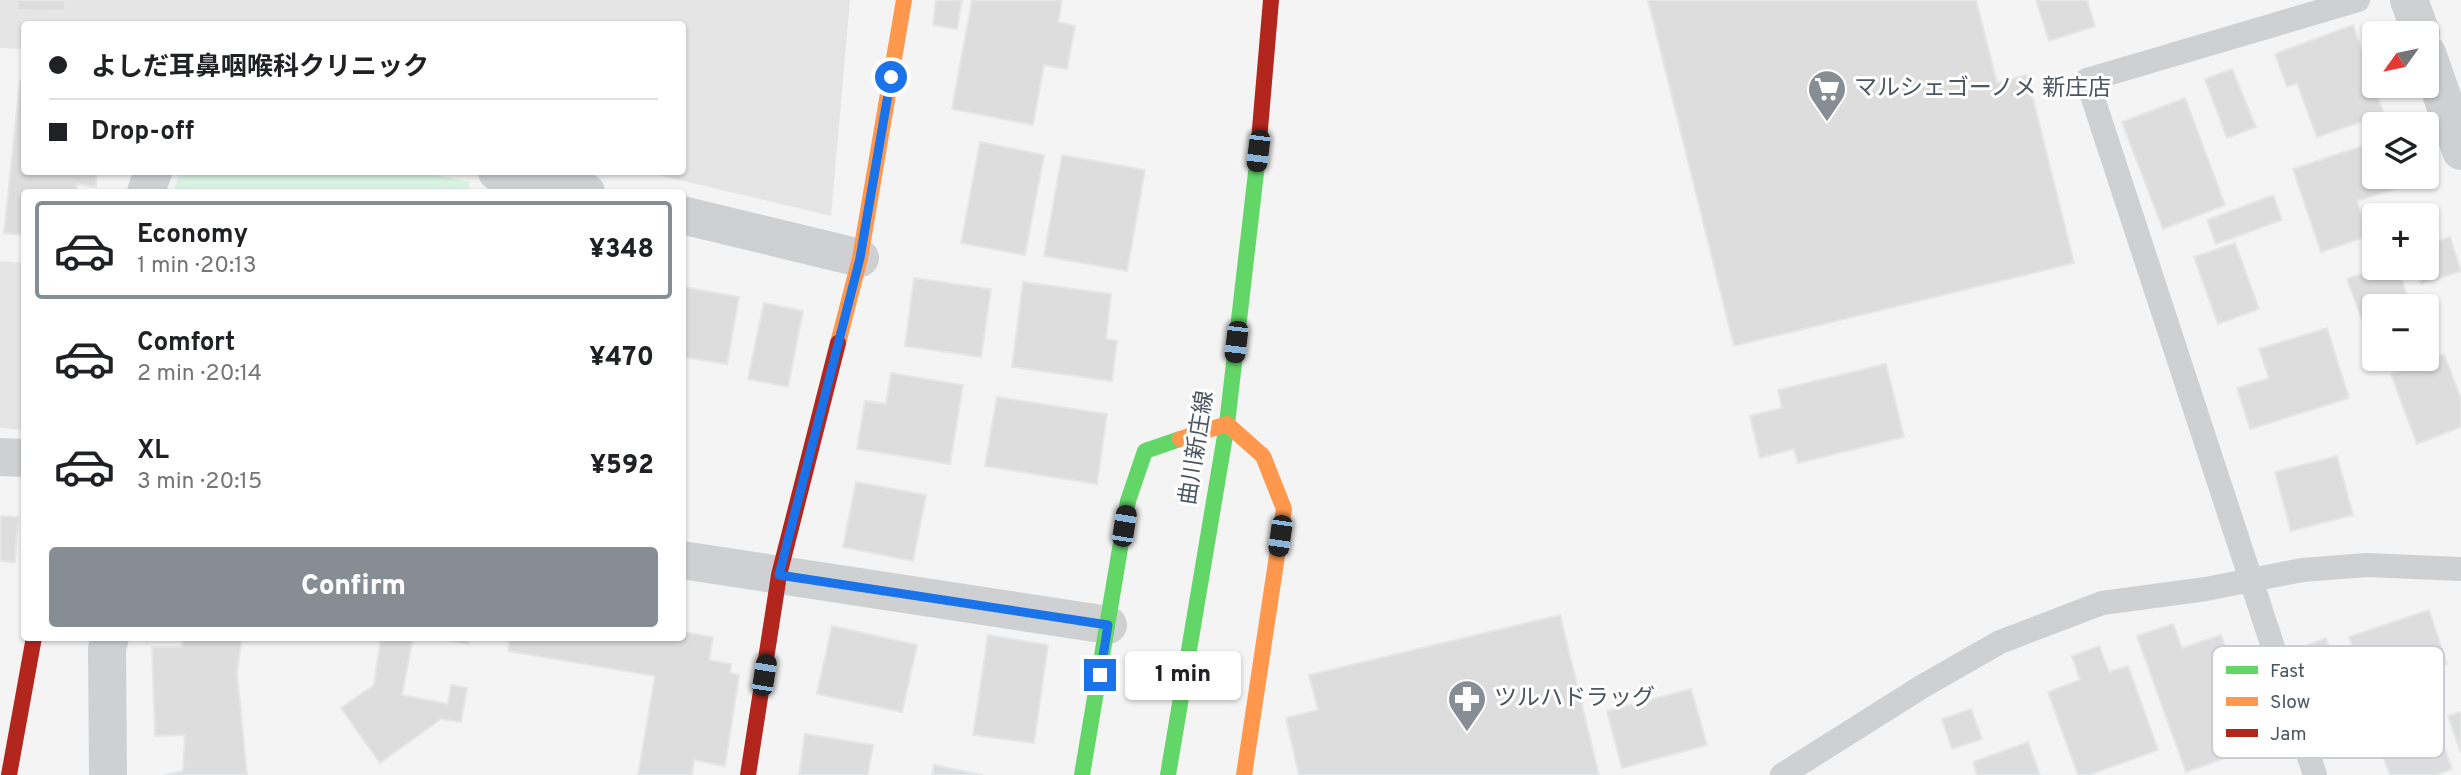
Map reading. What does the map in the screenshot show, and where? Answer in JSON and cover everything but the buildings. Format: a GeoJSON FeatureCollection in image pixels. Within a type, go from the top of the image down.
{"type":"FeatureCollection","features":[{"type":"Feature","properties":{"kind":"street"},"geometry":{"type":"LineString","coordinates":[[748,775],[779,575],[860,258],[904,0]]}},
{"type":"Feature","properties":{"kind":"street","name":"曲川新庄線"},"geometry":{"type":"LineString","coordinates":[[1168,775],[1227,424],[1272,0]]}},
{"type":"Feature","properties":{"kind":"street"},"geometry":{"type":"LineString","coordinates":[[2409,0],[2417,21]]}},
{"type":"Feature","properties":{"kind":"street"},"geometry":{"type":"LineString","coordinates":[[2440,90],[2461,152]]}},
{"type":"Feature","properties":{"kind":"street"},"geometry":{"type":"LineString","coordinates":[[511,175],[573,189]]}},
{"type":"Feature","properties":{"kind":"street"},"geometry":{"type":"LineString","coordinates":[[686,216],[860,258]]}},
{"type":"Feature","properties":{"kind":"street"},"geometry":{"type":"LineString","coordinates":[[1082,775],[1128,501],[1145,451],[1227,424],[1263,456],[1284,509],[1244,775]]}},
{"type":"Feature","properties":{"kind":"street"},"geometry":{"type":"LineString","coordinates":[[0,457],[21,458]]}},
{"type":"Feature","properties":{"kind":"street"},"geometry":{"type":"LineString","coordinates":[[686,561],[1108,625]]}},
{"type":"Feature","properties":{"kind":"street"},"geometry":{"type":"LineString","coordinates":[[9,775],[32,641]]}},
{"type":"Feature","properties":{"kind":"street"},"geometry":{"type":"LineString","coordinates":[[108,775],[109,641]]}},
{"type":"Feature","properties":{"kind":"lane"},"geometry":{"type":"LineString","coordinates":[[2273,646],[2087,80],[2358,0]]}},
{"type":"Feature","properties":{"kind":"lane"},"geometry":{"type":"LineString","coordinates":[[1782,775],[1923,686],[2000,642],[2102,603],[2206,589],[2302,570],[2367,565],[2461,569]]}},
{"type":"Feature","properties":{"kind":"lane"},"geometry":{"type":"LineString","coordinates":[[2309,758],[2315,775]]}},
{"type":"Feature","properties":{"kind":"shaded area"},"geometry":{"type":"Polygon","coordinates":[[[0,0],[850,0],[831,216],[659,175],[686,175],[686,21],[21,21],[21,49],[0,48],[0,0]]]}},
{"type":"Feature","properties":{"kind":"shaded area"},"geometry":{"type":"Polygon","coordinates":[[[0,261],[21,263],[21,430],[0,428],[0,261]]]}},
{"type":"Feature","properties":{"kind":"green space"},"geometry":{"type":"Polygon","coordinates":[[[179,175],[435,175],[470,182],[469,189],[174,189],[179,175]]]}},
{"type":"Feature","properties":{"kind":"traffic: fast"},"geometry":{"type":"LineString","coordinates":[[1168,775],[1227,424],[1257,164]]}},
{"type":"Feature","properties":{"kind":"traffic: fast"},"geometry":{"type":"LineString","coordinates":[[1082,775],[1128,501],[1145,451],[1180,439]]}},
{"type":"Feature","properties":{"kind":"traffic: slow"},"geometry":{"type":"LineString","coordinates":[[838,343],[860,258],[904,0]]}},
{"type":"Feature","properties":{"kind":"traffic: slow"},"geometry":{"type":"LineString","coordinates":[[1180,439],[1227,424],[1263,456],[1284,509],[1244,775]]}},
{"type":"Feature","properties":{"kind":"traffic: jam"},"geometry":{"type":"LineString","coordinates":[[1257,164],[1271,0]]}},
{"type":"Feature","properties":{"kind":"traffic: jam"},"geometry":{"type":"LineString","coordinates":[[748,775],[779,575],[838,343]]}},
{"type":"Feature","properties":{"kind":"traffic: jam"},"geometry":{"type":"LineString","coordinates":[[9,775],[33,641]]}},
{"type":"Feature","properties":{"kind":"place","name":"マルシェゴーノメ 新庄店"},"geometry":{"type":"Point","coordinates":[1827,123]}},
{"type":"Feature","properties":{"kind":"place","name":"ツルハドラッグ"},"geometry":{"type":"Point","coordinates":[1467,733]}},
{"type":"Feature","properties":{"kind":"route"},"geometry":{"type":"LineString","coordinates":[[891,77],[860,258],[779,575],[1108,625],[1100,675]]}}]}
